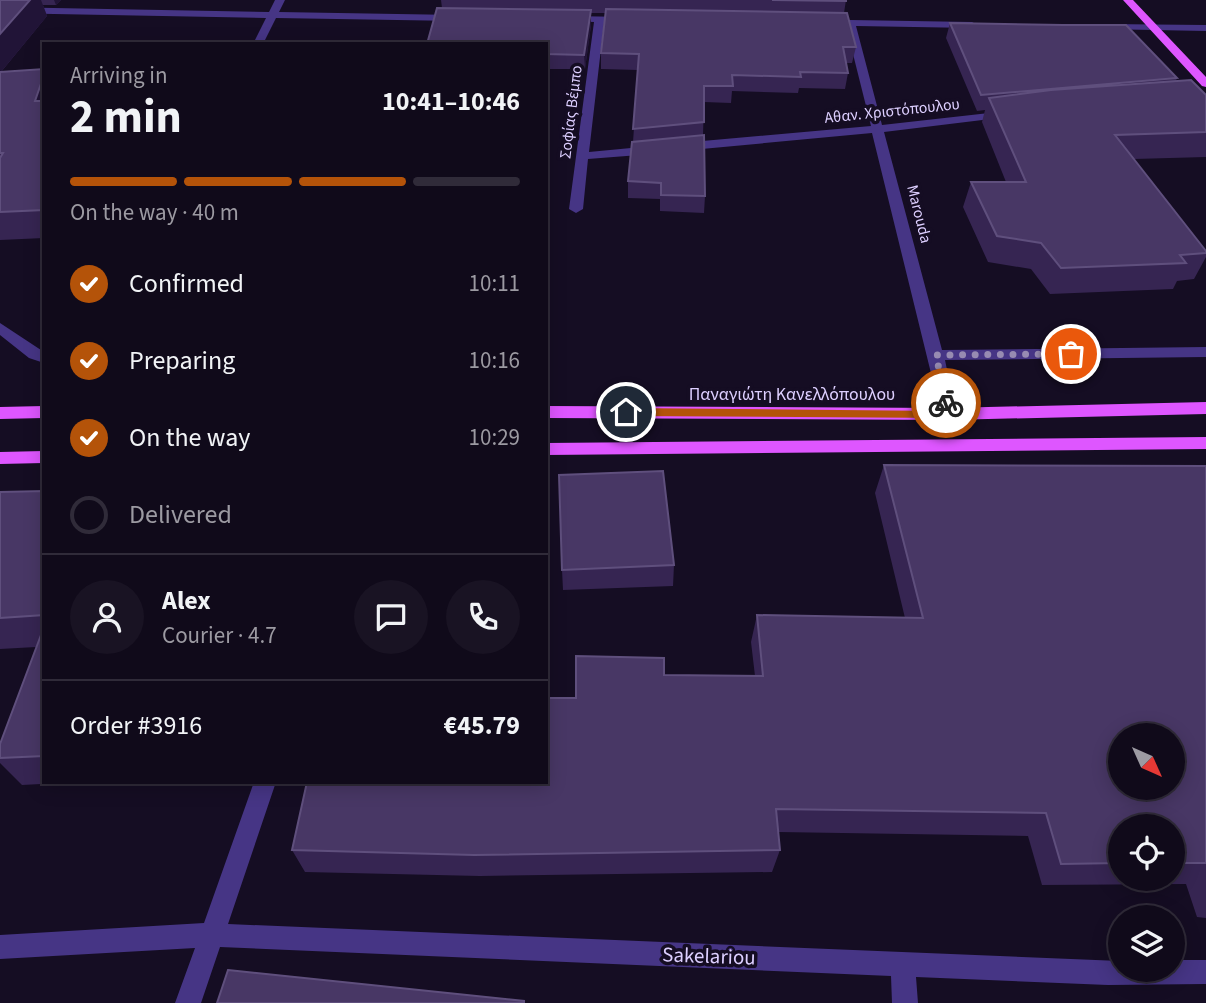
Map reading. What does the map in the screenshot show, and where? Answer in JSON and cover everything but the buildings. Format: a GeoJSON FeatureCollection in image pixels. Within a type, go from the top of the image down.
{"type":"FeatureCollection","features":[{"type":"Feature","properties":{"kind":"main road"},"geometry":{"type":"LineString","coordinates":[[1128,0],[1206,84]]}},
{"type":"Feature","properties":{"kind":"main road","name":"Παναγιώτη Κανελλόπουλου"},"geometry":{"type":"LineString","coordinates":[[548,412],[948,414],[1206,408]]}},
{"type":"Feature","properties":{"kind":"main road"},"geometry":{"type":"LineString","coordinates":[[0,413],[42,412]]}},
{"type":"Feature","properties":{"kind":"main road"},"geometry":{"type":"LineString","coordinates":[[548,449],[1206,443]]}},
{"type":"Feature","properties":{"kind":"main road"},"geometry":{"type":"LineString","coordinates":[[0,458],[42,457]]}},
{"type":"Feature","properties":{"kind":"street"},"geometry":{"type":"LineString","coordinates":[[259,42],[281,0]]}},
{"type":"Feature","properties":{"kind":"street"},"geometry":{"type":"LineString","coordinates":[[0,10],[463,18]]}},
{"type":"Feature","properties":{"kind":"street"},"geometry":{"type":"LineString","coordinates":[[558,19],[641,20]]}},
{"type":"Feature","properties":{"kind":"street","name":"Σοφίας Βέμπο"},"geometry":{"type":"LineString","coordinates":[[576,209],[599,20]]}},
{"type":"Feature","properties":{"kind":"street"},"geometry":{"type":"LineString","coordinates":[[822,23],[990,25]]}},
{"type":"Feature","properties":{"kind":"street","name":"Marouda"},"geometry":{"type":"LineString","coordinates":[[850,23],[936,355],[948,414]]}},
{"type":"Feature","properties":{"kind":"street"},"geometry":{"type":"LineString","coordinates":[[1099,27],[1206,28]]}},
{"type":"Feature","properties":{"kind":"street","name":"Αθαν. Χριστόπουλου"},"geometry":{"type":"LineString","coordinates":[[581,156],[879,129],[1016,113]]}},
{"type":"Feature","properties":{"kind":"street"},"geometry":{"type":"LineString","coordinates":[[0,328],[42,357]]}},
{"type":"Feature","properties":{"kind":"street"},"geometry":{"type":"LineString","coordinates":[[936,355],[1206,352]]}},
{"type":"Feature","properties":{"kind":"street"},"geometry":{"type":"LineString","coordinates":[[188,1003],[264,784]]}},
{"type":"Feature","properties":{"kind":"street","name":"Sakelariou"},"geometry":{"type":"LineString","coordinates":[[0,947],[213,935],[1108,973],[1206,972]]}},
{"type":"Feature","properties":{"kind":"street"},"geometry":{"type":"LineString","coordinates":[[903,964],[905,1003]]}},
{"type":"Feature","properties":{"kind":"way so far"},"geometry":{"type":"LineString","coordinates":[[946,403],[936,355],[1071,354]]}},
{"type":"Feature","properties":{"kind":"route"},"geometry":{"type":"LineString","coordinates":[[626,412],[948,414],[946,403]]}}]}
